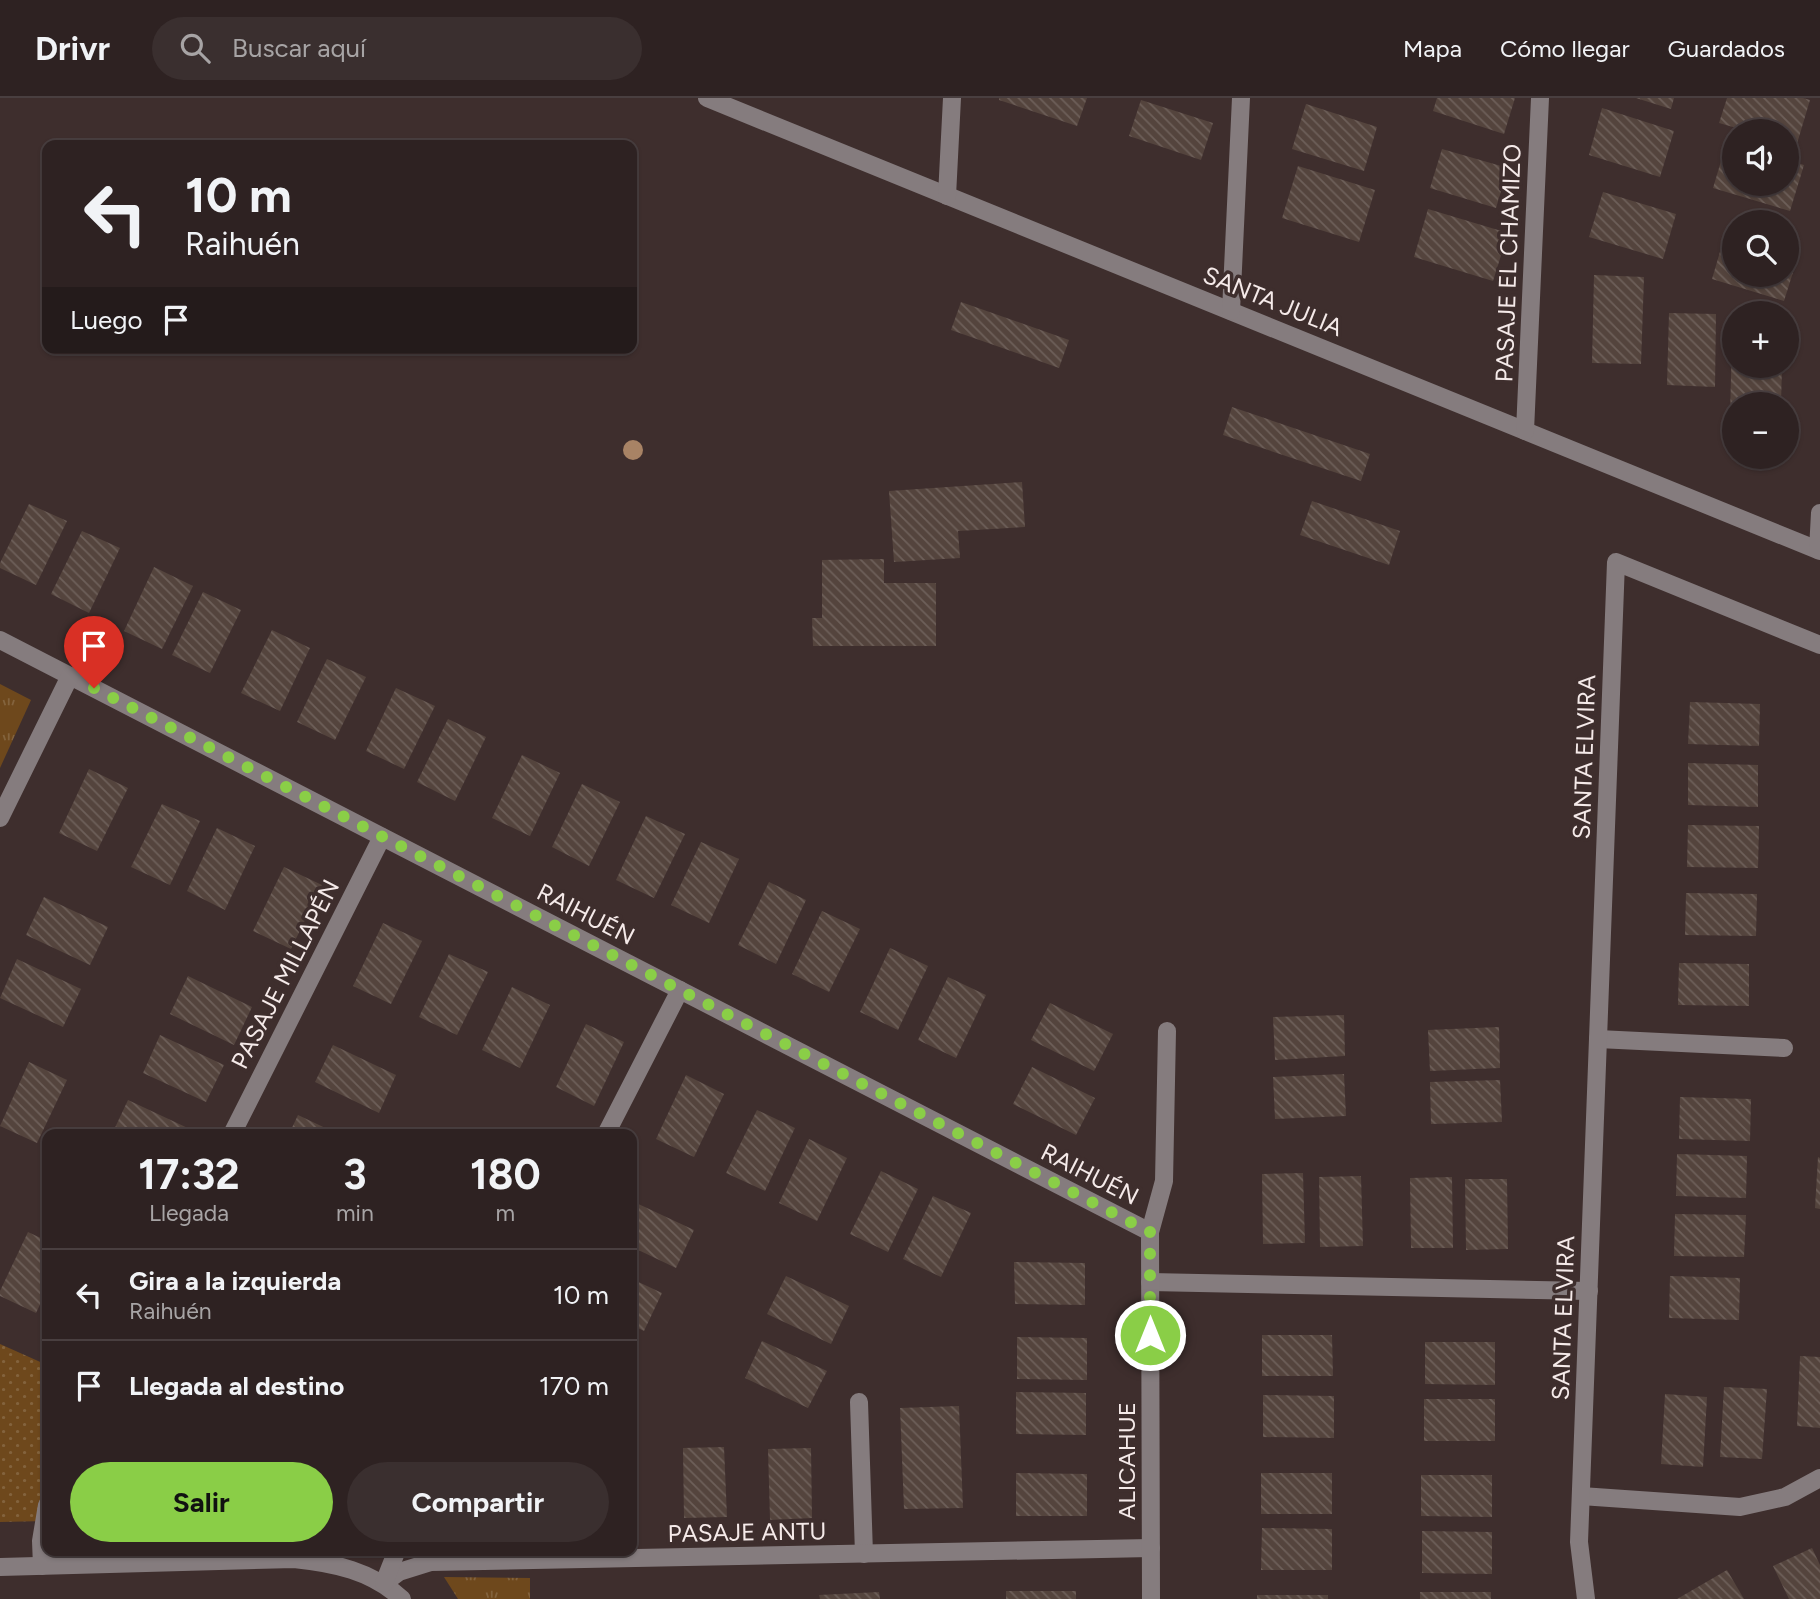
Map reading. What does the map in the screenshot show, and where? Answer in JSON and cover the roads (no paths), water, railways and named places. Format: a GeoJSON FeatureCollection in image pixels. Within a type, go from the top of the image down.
{"type":"FeatureCollection","features":[{"type":"Feature","properties":{"kind":"street","name":"SANTA JULIA"},"geometry":{"type":"LineString","coordinates":[[707,98],[729,103],[947,196],[1819,551]]}},
{"type":"Feature","properties":{"kind":"street"},"geometry":{"type":"LineString","coordinates":[[947,196],[952,98]]}},
{"type":"Feature","properties":{"kind":"street"},"geometry":{"type":"LineString","coordinates":[[1231,311],[1241,98]]}},
{"type":"Feature","properties":{"kind":"street","name":"PASAJE EL CHAMIZO"},"geometry":{"type":"LineString","coordinates":[[1525,431],[1540,98]]}},
{"type":"Feature","properties":{"kind":"street"},"geometry":{"type":"LineString","coordinates":[[1819,551],[1820,513]]}},
{"type":"Feature","properties":{"kind":"street","name":"SANTA ELVIRA"},"geometry":{"type":"LineString","coordinates":[[1586,1599],[1580,1542],[1581,1496],[1616,562],[1820,645]]}},
{"type":"Feature","properties":{"kind":"street","name":"RAIHUÉN"},"geometry":{"type":"LineString","coordinates":[[0,640],[1150,1232]]}},
{"type":"Feature","properties":{"kind":"street"},"geometry":{"type":"LineString","coordinates":[[0,818],[70,676]]}},
{"type":"Feature","properties":{"kind":"street","name":"PASAJE MILLAPÉN"},"geometry":{"type":"LineString","coordinates":[[235,1129],[382,837]]}},
{"type":"Feature","properties":{"kind":"street"},"geometry":{"type":"LineString","coordinates":[[610,1129],[680,990]]}},
{"type":"Feature","properties":{"kind":"street","name":"ALICAHUE"},"geometry":{"type":"LineString","coordinates":[[1151,1599],[1150,1232],[1164,1181],[1167,1031]]}},
{"type":"Feature","properties":{"kind":"street"},"geometry":{"type":"LineString","coordinates":[[1598,1039],[1784,1048]]}},
{"type":"Feature","properties":{"kind":"street"},"geometry":{"type":"LineString","coordinates":[[1150,1282],[1589,1291]]}},
{"type":"Feature","properties":{"kind":"street","name":"PASAJE ANTU"},"geometry":{"type":"LineString","coordinates":[[859,1402],[864,1554]]}},
{"type":"Feature","properties":{"kind":"street"},"geometry":{"type":"LineString","coordinates":[[1581,1496],[1740,1507],[1785,1497],[1820,1478]]}},
{"type":"Feature","properties":{"kind":"street"},"geometry":{"type":"LineString","coordinates":[[42,1535],[42,1566]]}},
{"type":"Feature","properties":{"kind":"street","name":"PASAJE ANTU"},"geometry":{"type":"LineString","coordinates":[[384,1583],[399,1572],[431,1562],[1151,1548]]}},
{"type":"Feature","properties":{"kind":"street"},"geometry":{"type":"LineString","coordinates":[[384,1583],[395,1556]]}},
{"type":"Feature","properties":{"kind":"street"},"geometry":{"type":"LineString","coordinates":[[0,1567],[293,1559],[343,1567],[384,1583],[402,1599]]}}]}
